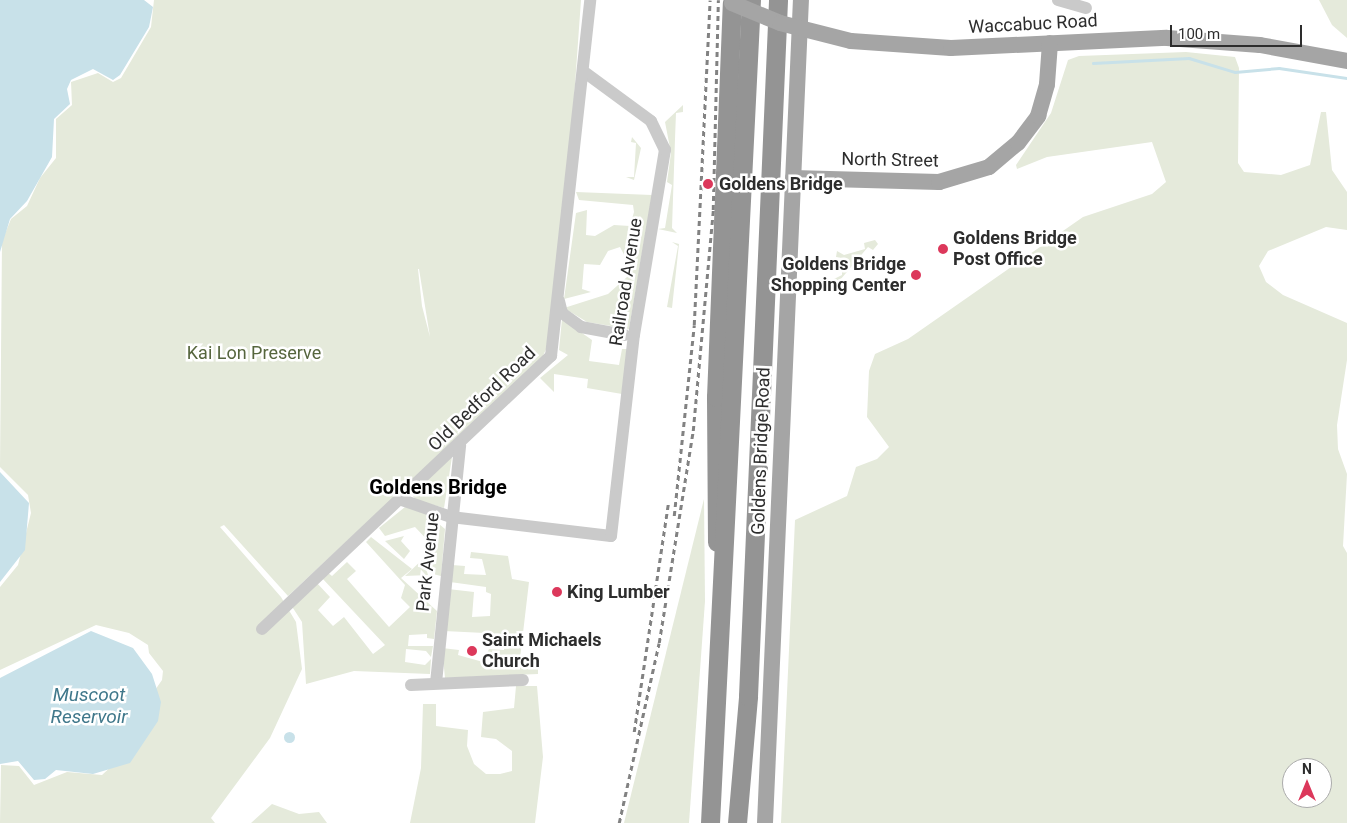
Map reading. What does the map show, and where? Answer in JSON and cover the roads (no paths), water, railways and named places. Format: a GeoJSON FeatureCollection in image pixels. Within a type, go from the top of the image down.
{"type":"FeatureCollection","features":[{"type":"Feature","properties":{"kind":"highway"},"geometry":{"type":"LineString","coordinates":[[737,823],[748,686],[778,0]]}},
{"type":"Feature","properties":{"kind":"highway"},"geometry":{"type":"LineString","coordinates":[[724,593],[715,528],[721,275],[737,1]]}},
{"type":"Feature","properties":{"kind":"highway"},"geometry":{"type":"LineString","coordinates":[[710,823],[724,593],[737,1]]}},
{"type":"Feature","properties":{"kind":"main road","name":"Goldens Bridge Road"},"geometry":{"type":"LineString","coordinates":[[765,823],[801,0]]}},
{"type":"Feature","properties":{"kind":"main road","name":"Waccabuc Road"},"geometry":{"type":"LineString","coordinates":[[737,1],[789,26],[851,41],[951,48],[1167,38],[1229,41],[1347,61]]}},
{"type":"Feature","properties":{"kind":"main road","name":"North Street"},"geometry":{"type":"LineString","coordinates":[[793,178],[939,182],[989,167],[1018,143],[1038,116],[1047,84],[1050,43]]}},
{"type":"Feature","properties":{"kind":"street","name":"Old Bedford Road"},"geometry":{"type":"LineString","coordinates":[[262,629],[402,500],[551,356],[590,0]]}},
{"type":"Feature","properties":{"kind":"street"},"geometry":{"type":"LineString","coordinates":[[1058,0],[1086,8]]}},
{"type":"Feature","properties":{"kind":"street","name":"Railroad Avenue"},"geometry":{"type":"LineString","coordinates":[[451,517],[611,536],[634,335],[665,150],[651,120],[583,71]]}},
{"type":"Feature","properties":{"kind":"street"},"geometry":{"type":"LineString","coordinates":[[558,299],[562,313],[581,327],[624,335]]}},
{"type":"Feature","properties":{"kind":"street","name":"Park Avenue"},"geometry":{"type":"LineString","coordinates":[[436,683],[451,517],[460,445]]}},
{"type":"Feature","properties":{"kind":"street"},"geometry":{"type":"LineString","coordinates":[[402,500],[451,517]]}},
{"type":"Feature","properties":{"kind":"street"},"geometry":{"type":"LineString","coordinates":[[412,684],[523,680]]}},
{"type":"Feature","properties":{"kind":"water"},"geometry":{"type":"Polygon","coordinates":[[[0,0],[144,0],[153,7],[149,27],[120,75],[113,80],[93,69],[71,80],[67,89],[70,104],[54,119],[52,157],[27,201],[10,219],[0,252],[0,0]]]}},
{"type":"Feature","properties":{"kind":"water"},"geometry":{"type":"Polygon","coordinates":[[[0,472],[29,503],[25,550],[0,582],[0,472]]]}},
{"type":"Feature","properties":{"kind":"water","name":"Muscoot Reservoir"},"geometry":{"type":"Polygon","coordinates":[[[91,631],[133,648],[152,674],[161,702],[158,721],[130,763],[93,774],[56,770],[45,779],[34,780],[18,761],[0,764],[0,678],[91,631]]]}},
{"type":"Feature","properties":{"kind":"water"},"geometry":{"type":"Polygon","coordinates":[[[289,731],[295,737],[289,743],[283,737],[289,731]]]}},
{"type":"Feature","properties":{"kind":"waterway"},"geometry":{"type":"LineString","coordinates":[[1093,63],[1189,58],[1235,72],[1279,68],[1347,78]]}},
{"type":"Feature","properties":{"kind":"railway"},"geometry":{"type":"LineString","coordinates":[[674,516],[694,325],[710,0]]}},
{"type":"Feature","properties":{"kind":"railway"},"geometry":{"type":"LineString","coordinates":[[619,823],[659,643],[693,431],[713,210],[718,0]]}},
{"type":"Feature","properties":{"kind":"railway"},"geometry":{"type":"LineString","coordinates":[[634,732],[668,504]]}},
{"type":"Feature","properties":{"kind":"place","name":"Goldens Bridge"},"geometry":{"type":"Point","coordinates":[708,184]}},
{"type":"Feature","properties":{"kind":"place","name":"Goldens Bridge Post Office"},"geometry":{"type":"Point","coordinates":[943,249]}},
{"type":"Feature","properties":{"kind":"place","name":"Goldens Bridge Shopping Center"},"geometry":{"type":"Point","coordinates":[916,275]}},
{"type":"Feature","properties":{"kind":"place","name":"King Lumber"},"geometry":{"type":"Point","coordinates":[557,592]}},
{"type":"Feature","properties":{"kind":"place","name":"Saint Michaels Church"},"geometry":{"type":"Point","coordinates":[472,651]}},
{"type":"Feature","properties":{"kind":"district","name":"Goldens Bridge"},"geometry":{"type":"Point","coordinates":[438,487]}},
{"type":"Feature","properties":{"kind":"park label","name":"Kai Lon Preserve"},"geometry":{"type":"Point","coordinates":[254,353]}}]}
